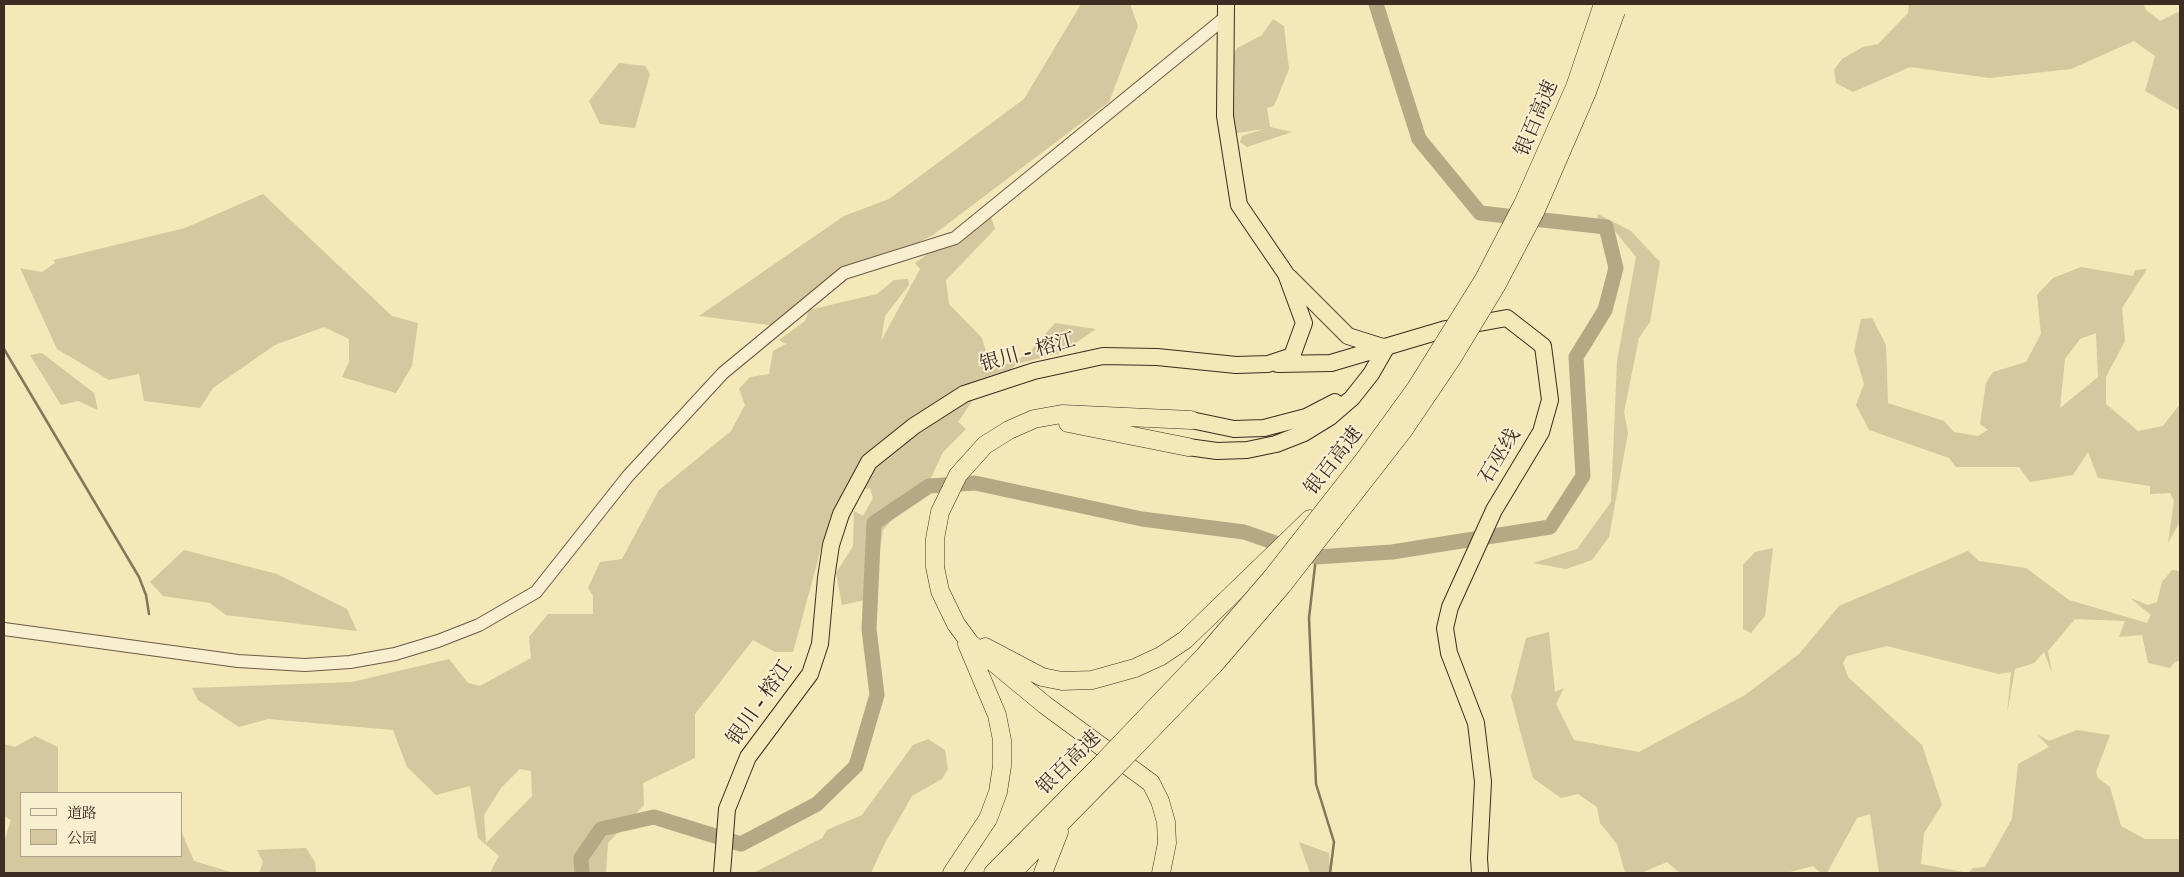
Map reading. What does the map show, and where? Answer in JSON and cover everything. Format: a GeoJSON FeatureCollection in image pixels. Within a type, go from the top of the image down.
{"type":"FeatureCollection","features":[{"type":"Feature","properties":{"kind":"highway","name":"银百高速"},"geometry":{"type":"LineString","coordinates":[[1012,873],[1237,619],[1340,491],[1416,388],[1462,316],[1504,242],[1559,126],[1589,47],[1612,6]]}},
{"type":"Feature","properties":{"kind":"highway","name":"银百高速"},"geometry":{"type":"LineString","coordinates":[[993,873],[1208,672],[1282,586],[1382,458],[1432,388],[1496,286],[1536,210],[1584,100],[1612,6]]}},
{"type":"Feature","properties":{"kind":"highway","name":"银川 - 榕江"},"geometry":{"type":"LineString","coordinates":[[722,872],[727,809],[748,757],[810,674],[820,644],[826,578],[832,545],[841,514],[869,462],[914,426],[964,394],[1034,371],[1103,356],[1157,357],[1236,365],[1268,364],[1292,356],[1304,322],[1286,274],[1239,205],[1225,116],[1226,10]]}},
{"type":"Feature","properties":{"kind":"highway"},"geometry":{"type":"LineString","coordinates":[[1286,274],[1348,336],[1386,348]]}},
{"type":"Feature","properties":{"kind":"highway","name":"石巫线"},"geometry":{"type":"LineString","coordinates":[[1386,348],[1446,330],[1507,318],[1543,346],[1550,400],[1541,432],[1494,510],[1450,607],[1445,628],[1449,653],[1476,723],[1483,782],[1478,858],[1480,873]]}},
{"type":"Feature","properties":{"kind":"highway"},"geometry":{"type":"LineString","coordinates":[[1268,364],[1331,364],[1386,348]]}},
{"type":"Feature","properties":{"kind":"highway"},"geometry":{"type":"LineString","coordinates":[[952,873],[988,819],[998,792],[1002,766],[1002,740],[998,715],[962,634],[944,602],[937,579],[934,553],[948,493],[969,466],[997,436],[1021,424],[1062,414],[1191,420],[1220,427],[1249,429],[1278,426],[1306,417],[1330,405],[1352,389],[1371,370],[1386,348]]}},
{"type":"Feature","properties":{"kind":"highway"},"geometry":{"type":"LineString","coordinates":[[969,466],[1012,436],[1036,427],[1062,422],[1217,451],[1247,450],[1276,444],[1304,433],[1330,417],[1352,398],[1371,374],[1386,348]]}},
{"type":"Feature","properties":{"kind":"highway"},"geometry":{"type":"LineString","coordinates":[[984,646],[1042,677],[1062,681],[1092,680],[1136,668],[1161,656],[1185,640],[1340,491]]}},
{"type":"Feature","properties":{"kind":"highway"},"geometry":{"type":"LineString","coordinates":[[941,526],[942,553],[948,589],[962,620],[984,646],[1050,698],[1157,777],[1167,798],[1173,821],[1174,844],[1169,873]]}},
{"type":"Feature","properties":{"kind":"highway"},"geometry":{"type":"LineString","coordinates":[[962,634],[979,652],[1045,705],[1151,782],[1160,801],[1166,822],[1167,844],[1161,873]]}},
{"type":"Feature","properties":{"kind":"highway"},"geometry":{"type":"LineString","coordinates":[[1043,873],[1056,835],[1107,767]]}},
{"type":"Feature","properties":{"kind":"street"},"geometry":{"type":"LineString","coordinates":[[4,629],[238,661],[305,665],[350,662],[395,654],[438,642],[485,622],[536,592],[628,476],[723,373],[844,273],[955,238],[1226,10]]}},
{"type":"Feature","properties":{"kind":"green space"},"geometry":{"type":"Polygon","coordinates":[[[1081,4],[1130,4],[1138,26],[1109,102],[933,235],[800,302],[776,326],[699,316],[844,216],[889,199],[1024,99],[1081,4]]]}},
{"type":"Feature","properties":{"kind":"green space"},"geometry":{"type":"Polygon","coordinates":[[[1909,4],[2143,4],[2146,10],[2160,21],[2180,11],[2180,111],[2145,91],[2155,56],[2134,41],[2071,69],[1989,78],[1910,67],[1853,92],[1836,83],[1834,70],[1842,59],[1863,47],[1878,44],[1908,13],[1909,4]]]}},
{"type":"Feature","properties":{"kind":"green space"},"geometry":{"type":"Polygon","coordinates":[[[1273,19],[1284,26],[1289,69],[1274,106],[1267,108],[1270,127],[1292,132],[1247,147],[1240,142],[1242,136],[1264,129],[1237,133],[1231,127],[1232,61],[1236,49],[1262,35],[1273,19]]]}},
{"type":"Feature","properties":{"kind":"green space"},"geometry":{"type":"Polygon","coordinates":[[[619,63],[645,66],[650,74],[635,128],[600,124],[589,101],[619,63]]]}},
{"type":"Feature","properties":{"kind":"green space"},"geometry":{"type":"Polygon","coordinates":[[[263,194],[392,316],[418,323],[412,366],[396,393],[342,377],[349,362],[349,339],[324,327],[275,345],[213,388],[200,408],[144,401],[139,374],[109,380],[57,349],[20,268],[42,272],[55,263],[54,260],[185,228],[263,194]]]}},
{"type":"Feature","properties":{"kind":"green space"},"geometry":{"type":"Polygon","coordinates":[[[989,211],[995,229],[946,280],[949,304],[982,338],[986,352],[1000,367],[1027,355],[1055,323],[1096,329],[1061,353],[1016,364],[1005,376],[985,382],[958,422],[966,429],[943,452],[920,501],[903,507],[883,530],[874,584],[866,593],[869,599],[842,605],[836,573],[853,546],[854,511],[863,516],[873,498],[870,488],[857,491],[822,545],[793,652],[775,652],[753,640],[695,714],[695,758],[643,783],[644,805],[608,843],[606,873],[490,873],[499,856],[478,838],[470,786],[436,795],[407,767],[393,730],[268,719],[239,727],[198,700],[192,688],[352,682],[449,659],[468,683],[480,686],[531,658],[529,637],[548,614],[593,614],[593,596],[588,588],[600,562],[622,559],[659,490],[731,431],[745,405],[739,389],[750,377],[769,374],[773,351],[786,344],[779,340],[805,321],[809,310],[877,294],[894,280],[908,279],[909,285],[885,316],[881,341],[920,269],[915,263],[989,211]],[[520,769],[501,788],[484,815],[486,843],[532,796],[531,771],[520,769]]]}},
{"type":"Feature","properties":{"kind":"green space"},"geometry":{"type":"Polygon","coordinates":[[[1598,214],[1631,231],[1660,262],[1650,322],[1639,338],[1624,412],[1628,433],[1609,537],[1592,560],[1566,569],[1533,563],[1577,549],[1611,502],[1617,361],[1636,257],[1614,230],[1597,223],[1598,214]]]}},
{"type":"Feature","properties":{"kind":"green space"},"geometry":{"type":"Polygon","coordinates":[[[2081,267],[2133,276],[2135,270],[2147,269],[2122,308],[2125,341],[2106,377],[2106,404],[2138,431],[2163,426],[2180,404],[2180,522],[2168,543],[2174,501],[2170,493],[2150,494],[2150,486],[2098,478],[2088,452],[2073,475],[2030,482],[2019,467],[1956,467],[1949,458],[1869,430],[1856,405],[1864,384],[1854,351],[1861,319],[1872,318],[1886,345],[1888,403],[1944,421],[1954,432],[1978,436],[1988,430],[1980,424],[1986,383],[1993,372],[2026,362],[2041,334],[2037,295],[2053,278],[2081,267]],[[2096,333],[2080,339],[2065,359],[2060,408],[2098,377],[2096,333]]]}},
{"type":"Feature","properties":{"kind":"green space"},"geometry":{"type":"Polygon","coordinates":[[[42,353],[94,393],[98,410],[78,401],[61,405],[30,355],[42,353]]]}},
{"type":"Feature","properties":{"kind":"green space"},"geometry":{"type":"Polygon","coordinates":[[[1773,548],[1765,616],[1751,633],[1743,629],[1743,565],[1755,552],[1773,548]]]}},
{"type":"Feature","properties":{"kind":"green space"},"geometry":{"type":"Polygon","coordinates":[[[184,550],[277,574],[347,609],[357,631],[226,615],[210,603],[163,596],[150,582],[184,550]]]}},
{"type":"Feature","properties":{"kind":"green space"},"geometry":{"type":"Polygon","coordinates":[[[1968,551],[1979,561],[2026,568],[2069,600],[2147,623],[2151,615],[2130,598],[2148,605],[2157,602],[2162,582],[2172,570],[2180,571],[2180,661],[2175,662],[2170,668],[2148,663],[2142,635],[2119,637],[2125,621],[2075,619],[2048,651],[2052,673],[2044,652],[2034,663],[2015,669],[2007,714],[2011,672],[1999,674],[1887,646],[1847,656],[1843,663],[1848,677],[1922,745],[1942,805],[1924,833],[1921,864],[1968,873],[1879,873],[1870,814],[1857,818],[1827,873],[1821,873],[1813,866],[1786,873],[1680,873],[1667,862],[1641,873],[1625,873],[1617,844],[1600,823],[1597,807],[1578,794],[1561,798],[1533,778],[1511,697],[1526,638],[1549,632],[1555,692],[1564,688],[1556,704],[1574,740],[1639,752],[1745,695],[1799,654],[1839,606],[1968,551]]]}},
{"type":"Feature","properties":{"kind":"green space"},"geometry":{"type":"Polygon","coordinates":[[[2077,730],[2110,735],[2096,772],[2098,778],[2110,787],[2121,826],[2145,839],[2180,839],[2180,873],[1968,873],[1973,868],[1985,867],[2012,819],[2018,764],[2049,747],[2037,734],[2049,741],[2077,730]]]}},
{"type":"Feature","properties":{"kind":"green space"},"geometry":{"type":"Polygon","coordinates":[[[35,736],[58,747],[58,792],[20,792],[20,857],[182,857],[182,833],[194,861],[234,873],[4,873],[4,842],[11,820],[4,816],[4,744],[15,747],[35,736]]]}},
{"type":"Feature","properties":{"kind":"green space"},"geometry":{"type":"Polygon","coordinates":[[[928,739],[945,750],[948,769],[942,779],[912,796],[884,845],[871,873],[753,873],[822,838],[827,830],[862,815],[913,745],[928,739]]]}},
{"type":"Feature","properties":{"kind":"green space"},"geometry":{"type":"Polygon","coordinates":[[[1299,842],[1329,853],[1330,873],[1310,873],[1299,842]]]}},
{"type":"Feature","properties":{"kind":"green space"},"geometry":{"type":"Polygon","coordinates":[[[306,848],[315,862],[316,873],[259,873],[263,862],[257,850],[306,848]]]}},
{"type":"Feature","properties":{"kind":"waterway"},"geometry":{"type":"LineString","coordinates":[[582,873],[581,858],[601,829],[654,817],[741,844],[817,804],[856,766],[877,695],[869,629],[874,523],[929,486],[975,483],[1142,519],[1244,532],[1316,557],[1392,552],[1550,527],[1583,476],[1576,357],[1605,310],[1616,268],[1606,227],[1480,213],[1419,139],[1376,4]]}},
{"type":"Feature","properties":{"kind":"waterway"},"geometry":{"type":"LineString","coordinates":[[4,349],[139,577],[146,595],[149,614]]}},
{"type":"Feature","properties":{"kind":"waterway"},"geometry":{"type":"LineString","coordinates":[[1316,557],[1309,618],[1316,784],[1334,842],[1330,873]]}}]}
